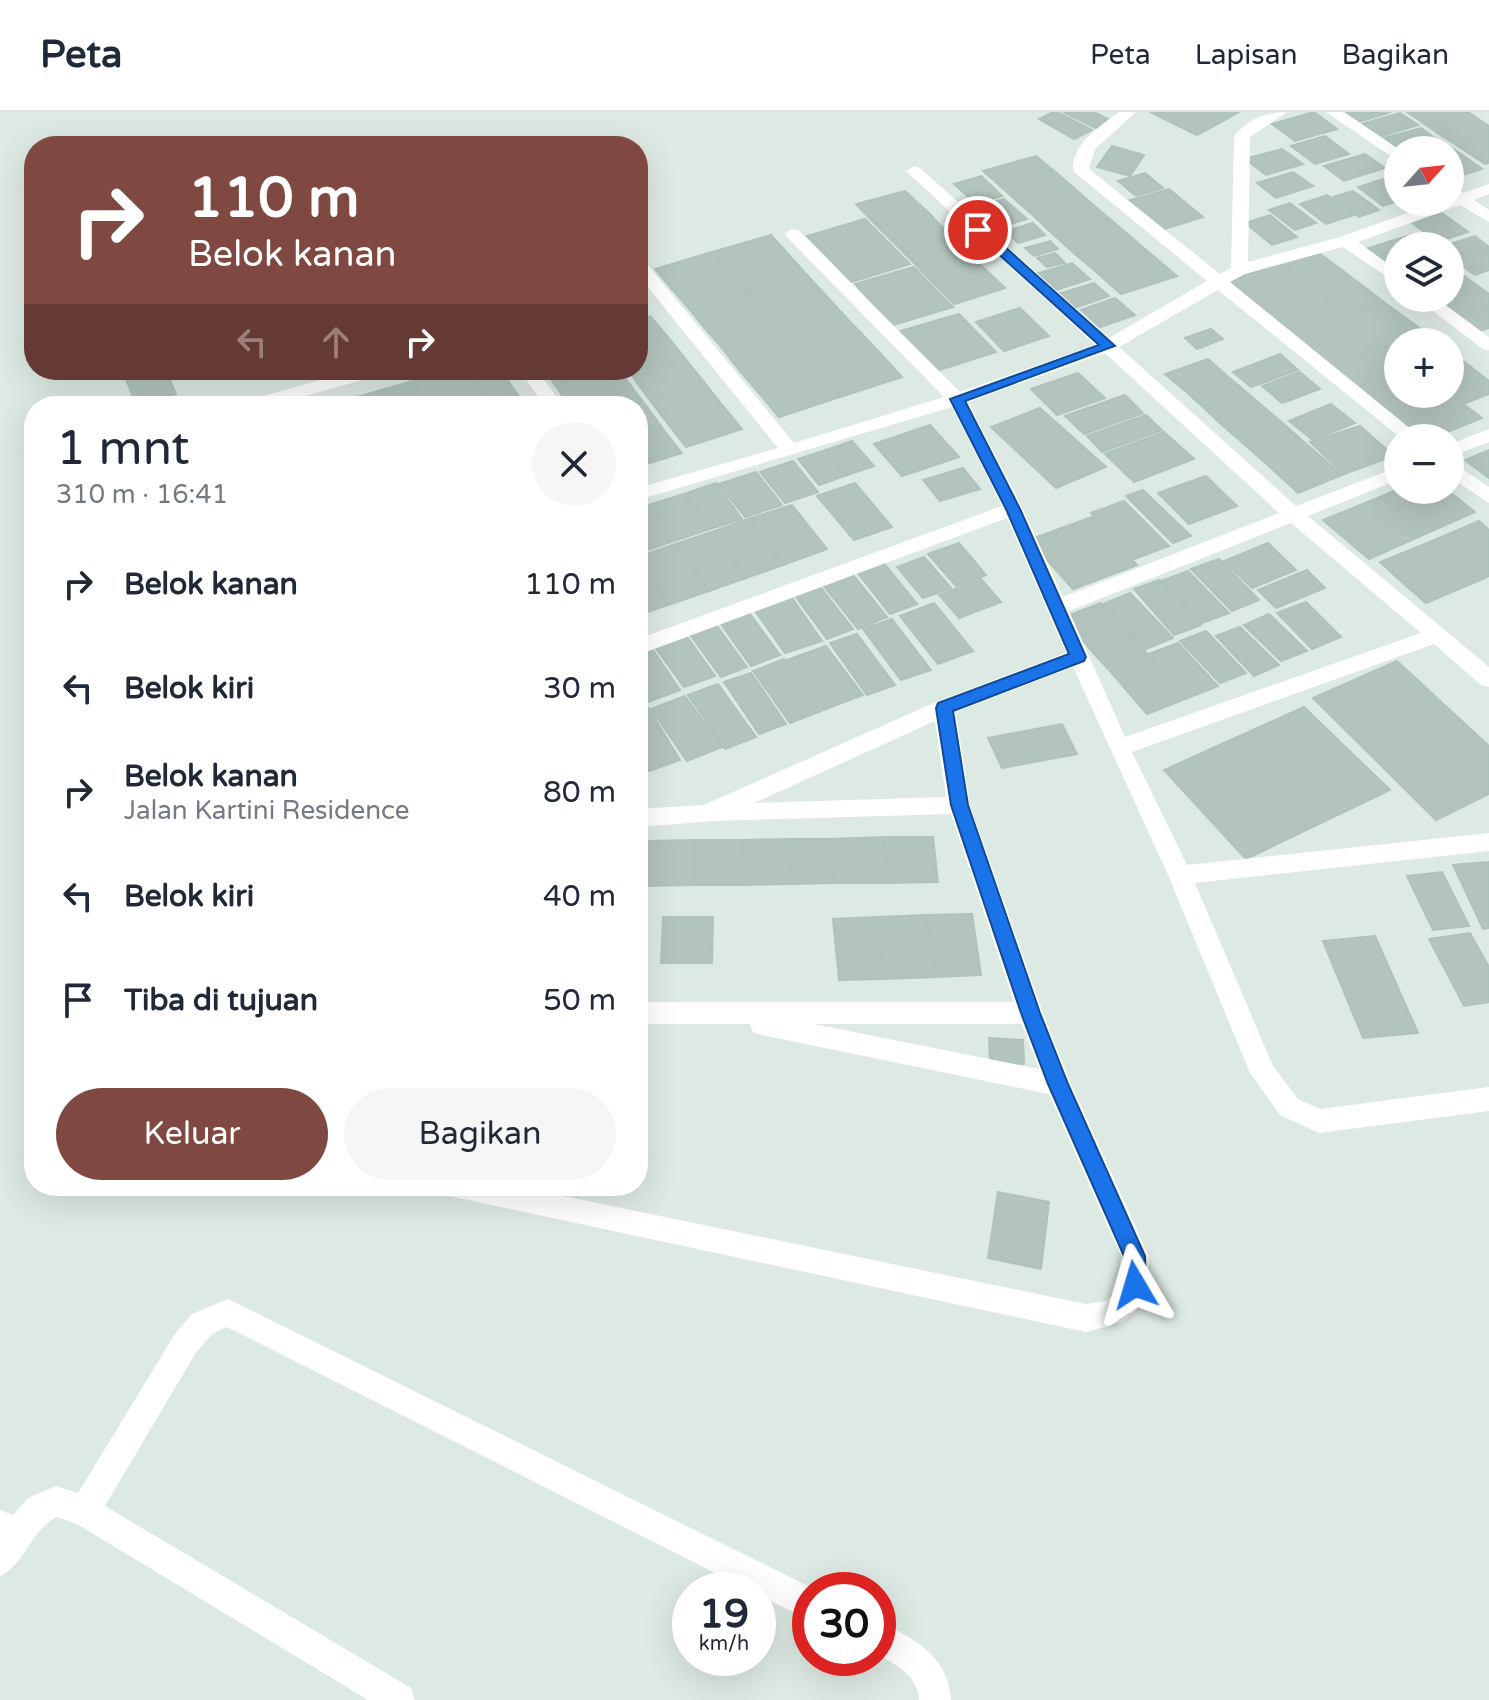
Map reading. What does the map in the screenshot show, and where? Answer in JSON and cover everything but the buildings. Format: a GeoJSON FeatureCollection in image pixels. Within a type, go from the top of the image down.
{"type":"FeatureCollection","features":[{"type":"Feature","properties":{"kind":"street"},"geometry":{"type":"LineString","coordinates":[[1128,112],[1083,152],[1079,161],[1081,171],[1395,424]]}},
{"type":"Feature","properties":{"kind":"street"},"geometry":{"type":"LineString","coordinates":[[1239,270],[1242,136],[1256,124],[1279,112]]}},
{"type":"Feature","properties":{"kind":"street"},"geometry":{"type":"LineString","coordinates":[[1334,112],[1384,146]]}},
{"type":"Feature","properties":{"kind":"street"},"geometry":{"type":"LineString","coordinates":[[914,171],[1295,516],[1489,679]]}},
{"type":"Feature","properties":{"kind":"street"},"geometry":{"type":"LineString","coordinates":[[1464,194],[1489,189]]}},
{"type":"Feature","properties":{"kind":"street"},"geometry":{"type":"LineString","coordinates":[[1464,200],[1489,217]]}},
{"type":"Feature","properties":{"kind":"street"},"geometry":{"type":"LineString","coordinates":[[648,491],[957,399],[1108,346],[1239,270],[1346,241],[1406,216]]}},
{"type":"Feature","properties":{"kind":"street"},"geometry":{"type":"LineString","coordinates":[[792,234],[957,399],[1013,509],[1119,748],[1180,875],[1263,1073],[1289,1107],[1319,1121],[1489,1099]]}},
{"type":"Feature","properties":{"kind":"street"},"geometry":{"type":"LineString","coordinates":[[1346,241],[1384,269]]}},
{"type":"Feature","properties":{"kind":"street"},"geometry":{"type":"LineString","coordinates":[[648,277],[790,451]]}},
{"type":"Feature","properties":{"kind":"street"},"geometry":{"type":"LineString","coordinates":[[1444,312],[1489,345]]}},
{"type":"Feature","properties":{"kind":"street"},"geometry":{"type":"LineString","coordinates":[[284,396],[342,380]]}},
{"type":"Feature","properties":{"kind":"street"},"geometry":{"type":"LineString","coordinates":[[1464,445],[1489,435]]}},
{"type":"Feature","properties":{"kind":"street"},"geometry":{"type":"LineString","coordinates":[[1464,478],[1489,497]]}},
{"type":"Feature","properties":{"kind":"street"},"geometry":{"type":"LineString","coordinates":[[1056,608],[1384,479]]}},
{"type":"Feature","properties":{"kind":"street"},"geometry":{"type":"LineString","coordinates":[[648,643],[1013,509]]}},
{"type":"Feature","properties":{"kind":"street"},"geometry":{"type":"LineString","coordinates":[[1119,748],[1435,636]]}},
{"type":"Feature","properties":{"kind":"street"},"geometry":{"type":"LineString","coordinates":[[707,814],[944,708],[1078,657]]}},
{"type":"Feature","properties":{"kind":"street"},"geometry":{"type":"LineString","coordinates":[[503,1196],[1086,1318],[1106,1316],[1128,1303],[1135,1285],[1135,1256],[1058,1084],[1030,1013],[959,805],[944,708]]}},
{"type":"Feature","properties":{"kind":"street"},"geometry":{"type":"LineString","coordinates":[[648,817],[959,805]]}},
{"type":"Feature","properties":{"kind":"street"},"geometry":{"type":"LineString","coordinates":[[1180,875],[1489,842]]}},
{"type":"Feature","properties":{"kind":"street"},"geometry":{"type":"LineString","coordinates":[[648,1013],[1030,1013]]}},
{"type":"Feature","properties":{"kind":"street"},"geometry":{"type":"LineString","coordinates":[[709,1013],[1058,1084]]}},
{"type":"Feature","properties":{"kind":"street"},"geometry":{"type":"LineString","coordinates":[[85,1511],[185,1344],[202,1324],[228,1313],[792,1595]]}},
{"type":"Feature","properties":{"kind":"street"},"geometry":{"type":"LineString","coordinates":[[0,1560],[9,1529],[39,1509],[56,1501],[85,1511],[399,1700]]}},
{"type":"Feature","properties":{"kind":"street"},"geometry":{"type":"LineString","coordinates":[[896,1647],[914,1656],[936,1689],[935,1700]]}},
{"type":"Feature","properties":{"kind":"route"},"geometry":{"type":"LineString","coordinates":[[978,230],[1108,346],[957,399],[1013,509],[1078,657],[944,708],[959,805],[1030,1013],[1058,1084],[1135,1256],[1135,1285]]}}]}
